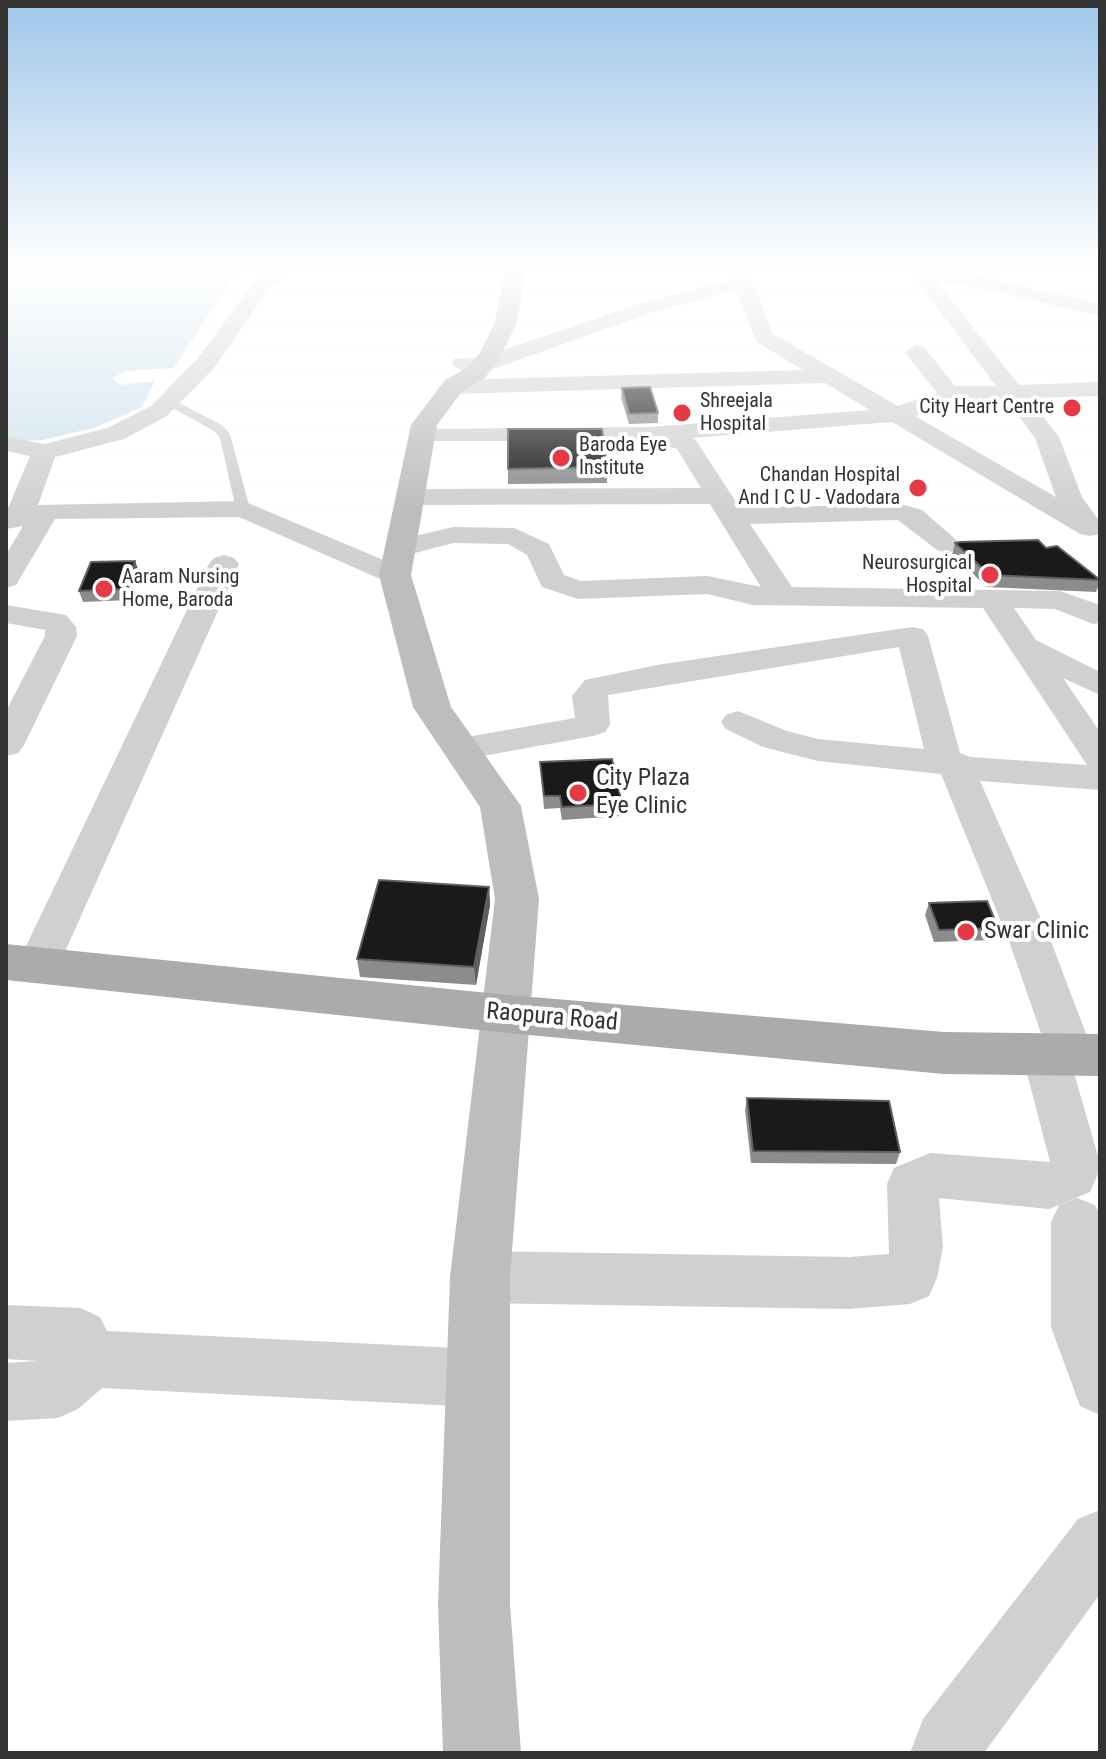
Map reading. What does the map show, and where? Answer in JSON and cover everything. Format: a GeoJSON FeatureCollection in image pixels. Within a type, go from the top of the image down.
{"type":"FeatureCollection","features":[{"type":"Feature","properties":{"kind":"main road","name":"Raopura Road"},"geometry":{"type":"LineString","coordinates":[[22,963],[508,1014],[944,1053],[1072,1055]]}},
{"type":"Feature","properties":{"kind":"street"},"geometry":{"type":"LineString","coordinates":[[6,579],[44,453],[60,446],[115,434],[146,419],[169,402],[217,348]]}},
{"type":"Feature","properties":{"kind":"street"},"geometry":{"type":"LineString","coordinates":[[463,375],[474,348]]}},
{"type":"Feature","properties":{"kind":"street"},"geometry":{"type":"LineString","coordinates":[[482,1753],[474,1604],[480,1277],[517,899],[500,806],[432,707],[397,562],[424,425],[486,348]]}},
{"type":"Feature","properties":{"kind":"street"},"geometry":{"type":"LineString","coordinates":[[463,375],[536,348]]}},
{"type":"Feature","properties":{"kind":"street"},"geometry":{"type":"LineString","coordinates":[[781,348],[1095,536]]}},
{"type":"Feature","properties":{"kind":"street"},"geometry":{"type":"LineString","coordinates":[[978,348],[1047,437],[1069,497],[1095,536]]}},
{"type":"Feature","properties":{"kind":"street"},"geometry":{"type":"LineString","coordinates":[[916,352],[947,391],[957,394]]}},
{"type":"Feature","properties":{"kind":"street"},"geometry":{"type":"LineString","coordinates":[[463,375],[532,386],[829,376]]}},
{"type":"Feature","properties":{"kind":"street"},"geometry":{"type":"LineString","coordinates":[[532,386],[539,435]]}},
{"type":"Feature","properties":{"kind":"street"},"geometry":{"type":"LineString","coordinates":[[422,436],[647,434],[895,415],[957,394],[1100,389]]}},
{"type":"Feature","properties":{"kind":"street"},"geometry":{"type":"LineString","coordinates":[[647,434],[686,444],[782,596]]}},
{"type":"Feature","properties":{"kind":"street"},"geometry":{"type":"LineString","coordinates":[[6,444],[32,447],[44,453]]}},
{"type":"Feature","properties":{"kind":"street"},"geometry":{"type":"LineString","coordinates":[[410,497],[901,512],[912,516],[947,544]]}},
{"type":"Feature","properties":{"kind":"street"},"geometry":{"type":"LineString","coordinates":[[485,497],[492,534]]}},
{"type":"Feature","properties":{"kind":"street"},"geometry":{"type":"LineString","coordinates":[[24,517],[243,509],[397,562],[453,535],[514,536],[539,550],[552,581],[578,590],[707,585],[753,596],[1060,600],[1093,615],[1100,614]]}},
{"type":"Feature","properties":{"kind":"street"},"geometry":{"type":"LineString","coordinates":[[22,963],[224,564]]}},
{"type":"Feature","properties":{"kind":"street"},"geometry":{"type":"LineString","coordinates":[[991,598],[1100,758]]}},
{"type":"Feature","properties":{"kind":"street"},"geometry":{"type":"LineString","coordinates":[[6,614],[43,618],[60,627],[61,636],[18,697],[6,745]]}},
{"type":"Feature","properties":{"kind":"street"},"geometry":{"type":"LineString","coordinates":[[461,749],[593,725],[589,696],[597,687],[912,636],[944,760],[966,768],[1100,778]]}},
{"type":"Feature","properties":{"kind":"street"},"geometry":{"type":"LineString","coordinates":[[1023,645],[1100,685]]}},
{"type":"Feature","properties":{"kind":"street"},"geometry":{"type":"LineString","coordinates":[[738,722],[775,739],[818,750],[955,764]]}},
{"type":"Feature","properties":{"kind":"street"},"geometry":{"type":"LineString","coordinates":[[955,764],[1031,944],[1072,1055],[1075,1163],[1072,1176],[1079,1327],[1100,1386]]}},
{"type":"Feature","properties":{"kind":"street"},"geometry":{"type":"LineString","coordinates":[[480,1277],[849,1283],[910,1278],[917,1247],[912,1184],[930,1175],[1075,1218]]}},
{"type":"Feature","properties":{"kind":"street"},"geometry":{"type":"LineString","coordinates":[[6,1332],[80,1336],[91,1359]]}},
{"type":"Feature","properties":{"kind":"street"},"geometry":{"type":"LineString","coordinates":[[6,1392],[58,1389],[91,1359],[477,1378]]}},
{"type":"Feature","properties":{"kind":"street"},"geometry":{"type":"LineString","coordinates":[[945,1753],[948,1744],[1100,1541]]}},
{"type":"Feature","properties":{"kind":"lane"},"geometry":{"type":"LineString","coordinates":[[169,402],[218,428],[226,437],[243,509]]}},
{"type":"Feature","properties":{"kind":"water"},"geometry":{"type":"Polygon","coordinates":[[[6,348],[187,348],[174,368],[127,371],[112,378],[119,385],[155,381],[142,407],[97,427],[43,440],[6,442],[6,348]]]}},
{"type":"Feature","properties":{"kind":"building"},"geometry":{"type":"Polygon","coordinates":[[[650,387],[658,413],[629,414],[622,388],[650,387]]]}},
{"type":"Feature","properties":{"kind":"building"},"geometry":{"type":"Polygon","coordinates":[[[508,429],[602,429],[607,467],[508,469],[508,429]]]}},
{"type":"Feature","properties":{"kind":"building"},"geometry":{"type":"Polygon","coordinates":[[[1038,540],[1046,548],[1057,546],[1100,580],[990,575],[955,543],[960,542],[1038,540]]]}},
{"type":"Feature","properties":{"kind":"building"},"geometry":{"type":"Polygon","coordinates":[[[135,561],[125,589],[79,591],[91,562],[135,561]]]}},
{"type":"Feature","properties":{"kind":"building"},"geometry":{"type":"Polygon","coordinates":[[[612,759],[622,804],[562,807],[560,796],[544,796],[540,762],[612,759]]]}},
{"type":"Feature","properties":{"kind":"building"},"geometry":{"type":"Polygon","coordinates":[[[379,880],[489,887],[474,967],[357,959],[379,880]]]}},
{"type":"Feature","properties":{"kind":"building"},"geometry":{"type":"Polygon","coordinates":[[[987,901],[998,928],[939,930],[929,903],[987,901]]]}},
{"type":"Feature","properties":{"kind":"building"},"geometry":{"type":"Polygon","coordinates":[[[747,1098],[889,1101],[900,1152],[753,1151],[747,1098]]]}},
{"type":"Feature","properties":{"kind":"place","name":"City Heart Centre"},"geometry":{"type":"Point","coordinates":[1072,408]}},
{"type":"Feature","properties":{"kind":"place","name":"Shreejala Hospital"},"geometry":{"type":"Point","coordinates":[682,413]}},
{"type":"Feature","properties":{"kind":"place","name":"Baroda Eye Institute"},"geometry":{"type":"Point","coordinates":[561,458]}},
{"type":"Feature","properties":{"kind":"place","name":"Chandan Hospital And I C U - Vadodara"},"geometry":{"type":"Point","coordinates":[918,488]}},
{"type":"Feature","properties":{"kind":"place","name":"Neurosurgical Hospital"},"geometry":{"type":"Point","coordinates":[990,575]}},
{"type":"Feature","properties":{"kind":"place","name":"Aaram Nursing Home, Baroda"},"geometry":{"type":"Point","coordinates":[104,589]}},
{"type":"Feature","properties":{"kind":"place","name":"City Plaza Eye Clinic"},"geometry":{"type":"Point","coordinates":[578,793]}},
{"type":"Feature","properties":{"kind":"place","name":"Swar Clinic"},"geometry":{"type":"Point","coordinates":[966,932]}}]}
